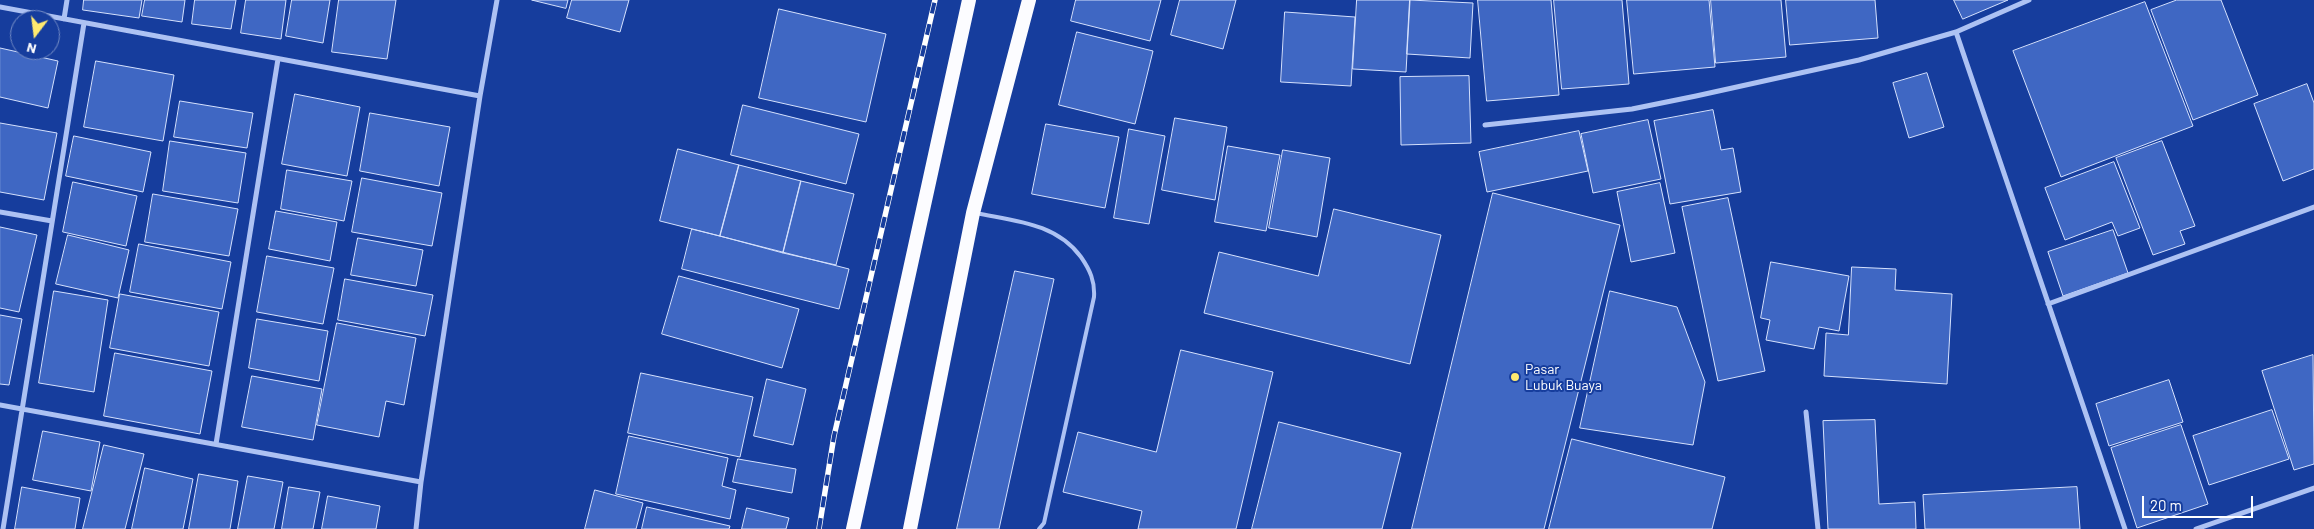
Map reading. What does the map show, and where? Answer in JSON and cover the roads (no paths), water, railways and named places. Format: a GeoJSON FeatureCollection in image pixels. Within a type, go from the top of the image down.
{"type":"FeatureCollection","features":[{"type":"Feature","properties":{"kind":"highway"},"geometry":{"type":"LineString","coordinates":[[852,529],[969,0]]}},
{"type":"Feature","properties":{"kind":"highway"},"geometry":{"type":"LineString","coordinates":[[910,529],[974,213],[1028,0]]}},
{"type":"Feature","properties":{"kind":"street"},"geometry":{"type":"LineString","coordinates":[[64,19],[67,0]]}},
{"type":"Feature","properties":{"kind":"street"},"geometry":{"type":"LineString","coordinates":[[416,529],[421,482],[480,96],[497,0]]}},
{"type":"Feature","properties":{"kind":"street"},"geometry":{"type":"LineString","coordinates":[[1485,125],[1632,108],[1859,60],[1956,32],[2029,0]]}},
{"type":"Feature","properties":{"kind":"street"},"geometry":{"type":"LineString","coordinates":[[0,8],[480,96]]}},
{"type":"Feature","properties":{"kind":"street"},"geometry":{"type":"LineString","coordinates":[[3,529],[84,23]]}},
{"type":"Feature","properties":{"kind":"street"},"geometry":{"type":"LineString","coordinates":[[1956,32],[2125,529]]}},
{"type":"Feature","properties":{"kind":"street"},"geometry":{"type":"LineString","coordinates":[[216,444],[278,59]]}},
{"type":"Feature","properties":{"kind":"street"},"geometry":{"type":"LineString","coordinates":[[2048,304],[2314,207]]}},
{"type":"Feature","properties":{"kind":"street"},"geometry":{"type":"LineString","coordinates":[[0,212],[52,221]]}},
{"type":"Feature","properties":{"kind":"street"},"geometry":{"type":"LineString","coordinates":[[0,405],[421,482]]}},
{"type":"Feature","properties":{"kind":"street"},"geometry":{"type":"LineString","coordinates":[[1806,412],[1818,529]]}},
{"type":"Feature","properties":{"kind":"street"},"geometry":{"type":"LineString","coordinates":[[2196,529],[2314,488]]}},
{"type":"Feature","properties":{"kind":"lane"},"geometry":{"type":"LineString","coordinates":[[974,213],[1043,227],[1071,243],[1088,268],[1095,285],[1094,297],[1044,523],[1040,529]]}},
{"type":"Feature","properties":{"kind":"railway"},"geometry":{"type":"LineString","coordinates":[[819,529],[834,436],[935,0]]}},
{"type":"Feature","properties":{"kind":"place","name":"Pasar Lubuk Buaya"},"geometry":{"type":"Point","coordinates":[1515,377]}}]}
